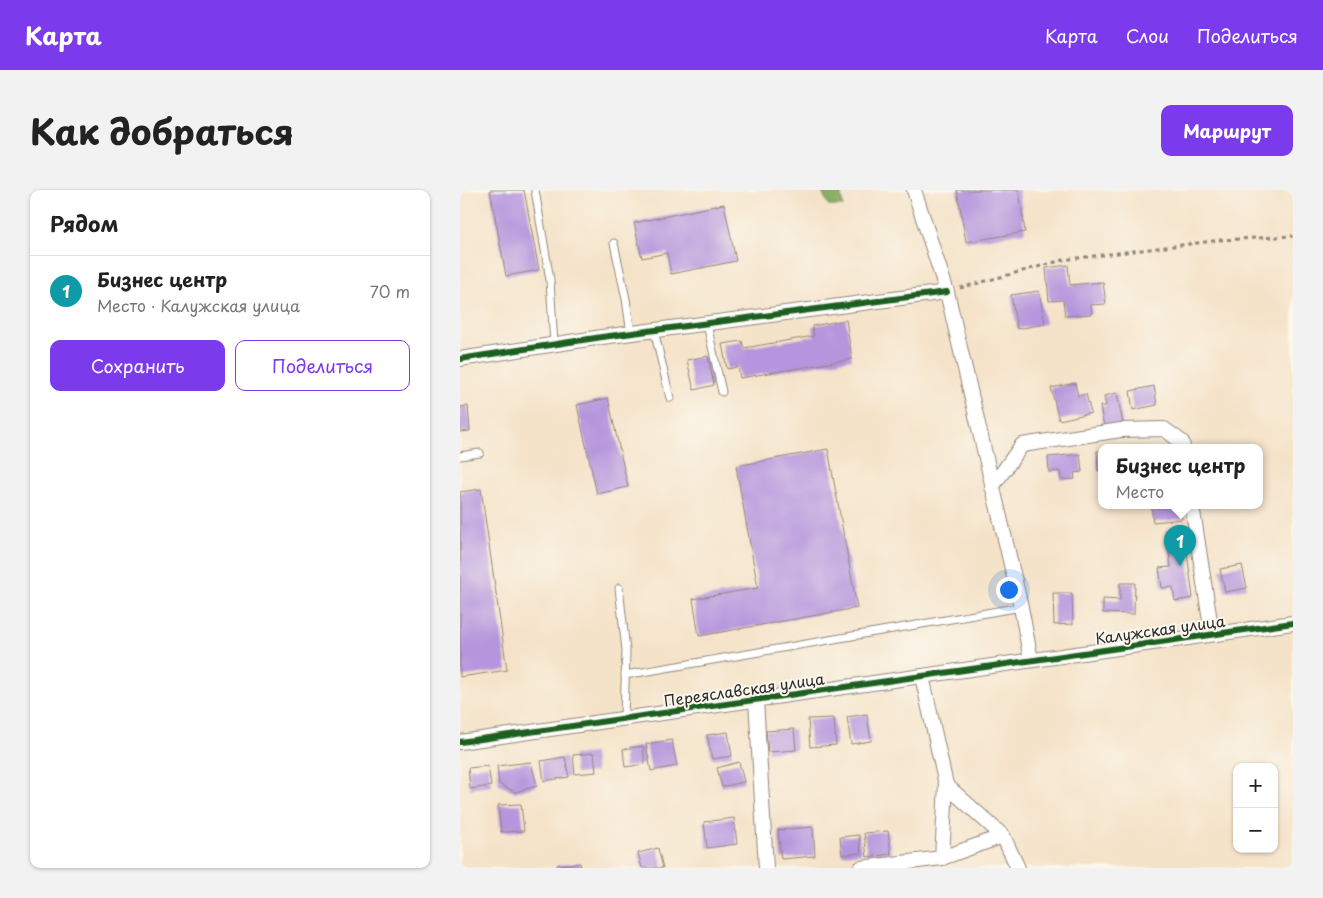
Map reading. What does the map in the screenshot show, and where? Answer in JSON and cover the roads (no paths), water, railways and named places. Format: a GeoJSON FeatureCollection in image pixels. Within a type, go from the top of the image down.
{"type":"FeatureCollection","features":[{"type":"Feature","properties":{"kind":"street"},"geometry":{"type":"LineString","coordinates":[[914,190],[947,292],[1021,607],[1031,660]]}},
{"type":"Feature","properties":{"kind":"street"},"geometry":{"type":"LineString","coordinates":[[460,359],[654,330],[947,292]]}},
{"type":"Feature","properties":{"kind":"street"},"geometry":{"type":"LineString","coordinates":[[992,487],[1022,445],[1121,430],[1164,428],[1182,444]]}},
{"type":"Feature","properties":{"kind":"street"},"geometry":{"type":"LineString","coordinates":[[1193,509],[1212,634]]}},
{"type":"Feature","properties":{"kind":"street","name":"Калужская улица"},"geometry":{"type":"LineString","coordinates":[[1031,660],[1293,623]]}},
{"type":"Feature","properties":{"kind":"street","name":"Переяславская улица"},"geometry":{"type":"LineString","coordinates":[[460,742],[1031,660]]}},
{"type":"Feature","properties":{"kind":"street"},"geometry":{"type":"LineString","coordinates":[[922,676],[946,785],[942,858]]}},
{"type":"Feature","properties":{"kind":"street"},"geometry":{"type":"LineString","coordinates":[[756,700],[766,868]]}},
{"type":"Feature","properties":{"kind":"street"},"geometry":{"type":"LineString","coordinates":[[946,785],[1003,836],[1018,868]]}},
{"type":"Feature","properties":{"kind":"street"},"geometry":{"type":"LineString","coordinates":[[861,868],[942,858],[1003,836]]}},
{"type":"Feature","properties":{"kind":"lane"},"geometry":{"type":"LineString","coordinates":[[535,190],[550,280],[554,345]]}},
{"type":"Feature","properties":{"kind":"lane"},"geometry":{"type":"LineString","coordinates":[[614,244],[626,299],[631,334]]}},
{"type":"Feature","properties":{"kind":"lane"},"geometry":{"type":"LineString","coordinates":[[707,324],[722,392]]}},
{"type":"Feature","properties":{"kind":"lane"},"geometry":{"type":"LineString","coordinates":[[654,330],[670,398]]}},
{"type":"Feature","properties":{"kind":"lane"},"geometry":{"type":"LineString","coordinates":[[460,456],[480,453]]}},
{"type":"Feature","properties":{"kind":"lane"},"geometry":{"type":"LineString","coordinates":[[619,588],[626,650],[624,718]]}},
{"type":"Feature","properties":{"kind":"lane"},"geometry":{"type":"LineString","coordinates":[[625,675],[1021,607]]}},
{"type":"Feature","properties":{"kind":"place","name":"Бизнес центр"},"geometry":{"type":"Point","coordinates":[1180,566]}}]}
